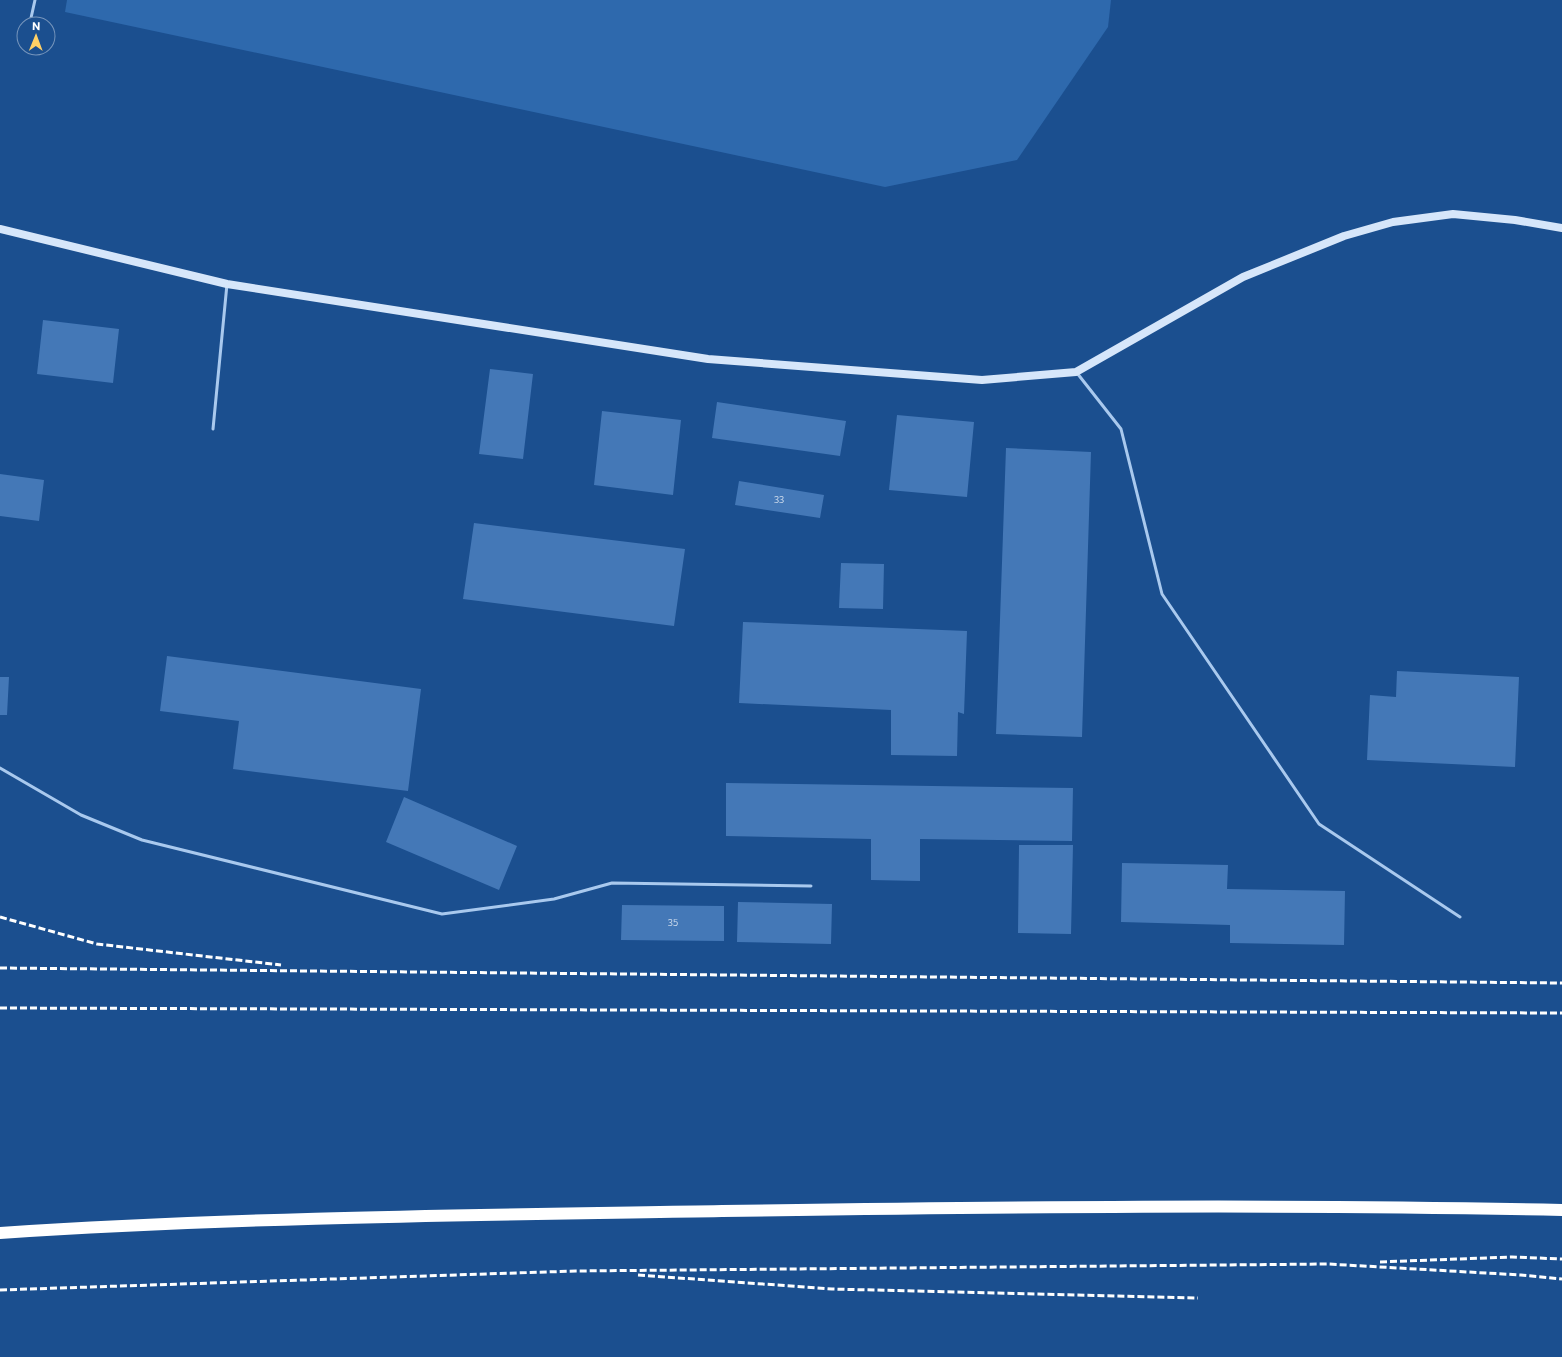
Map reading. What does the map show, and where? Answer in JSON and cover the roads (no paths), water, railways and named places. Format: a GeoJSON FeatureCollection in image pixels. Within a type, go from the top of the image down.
{"type":"FeatureCollection","features":[{"type":"Feature","properties":{"kind":"highway"},"geometry":{"type":"LineString","coordinates":[[0,1233],[348,1216],[889,1209],[1352,1206],[1562,1210]]}},
{"type":"Feature","properties":{"kind":"street"},"geometry":{"type":"LineString","coordinates":[[0,229],[227,284],[708,359],[982,380],[1076,372],[1243,277],[1352,234],[1393,222],[1453,214],[1515,220],[1562,228]]}},
{"type":"Feature","properties":{"kind":"lane"},"geometry":{"type":"LineString","coordinates":[[31,16],[35,0]]}},
{"type":"Feature","properties":{"kind":"lane"},"geometry":{"type":"LineString","coordinates":[[213,429],[227,284]]}},
{"type":"Feature","properties":{"kind":"lane"},"geometry":{"type":"LineString","coordinates":[[1076,372],[1121,429],[1162,594],[1319,824],[1460,917]]}},
{"type":"Feature","properties":{"kind":"lane"},"geometry":{"type":"LineString","coordinates":[[0,768],[81,815],[142,840],[442,914],[554,899],[612,884],[812,886]]}},
{"type":"Feature","properties":{"kind":"railway"},"geometry":{"type":"LineString","coordinates":[[0,917],[97,944],[281,965]]}},
{"type":"Feature","properties":{"kind":"railway"},"geometry":{"type":"LineString","coordinates":[[0,968],[1562,983]]}},
{"type":"Feature","properties":{"kind":"railway"},"geometry":{"type":"LineString","coordinates":[[0,1008],[1562,1013]]}},
{"type":"Feature","properties":{"kind":"railway"},"geometry":{"type":"LineString","coordinates":[[1380,1262],[1512,1257],[1562,1259]]}},
{"type":"Feature","properties":{"kind":"railway"},"geometry":{"type":"LineString","coordinates":[[0,1290],[576,1271],[1328,1264],[1521,1275],[1562,1279]]}},
{"type":"Feature","properties":{"kind":"railway"},"geometry":{"type":"LineString","coordinates":[[638,1275],[832,1289],[1198,1298]]}}]}
